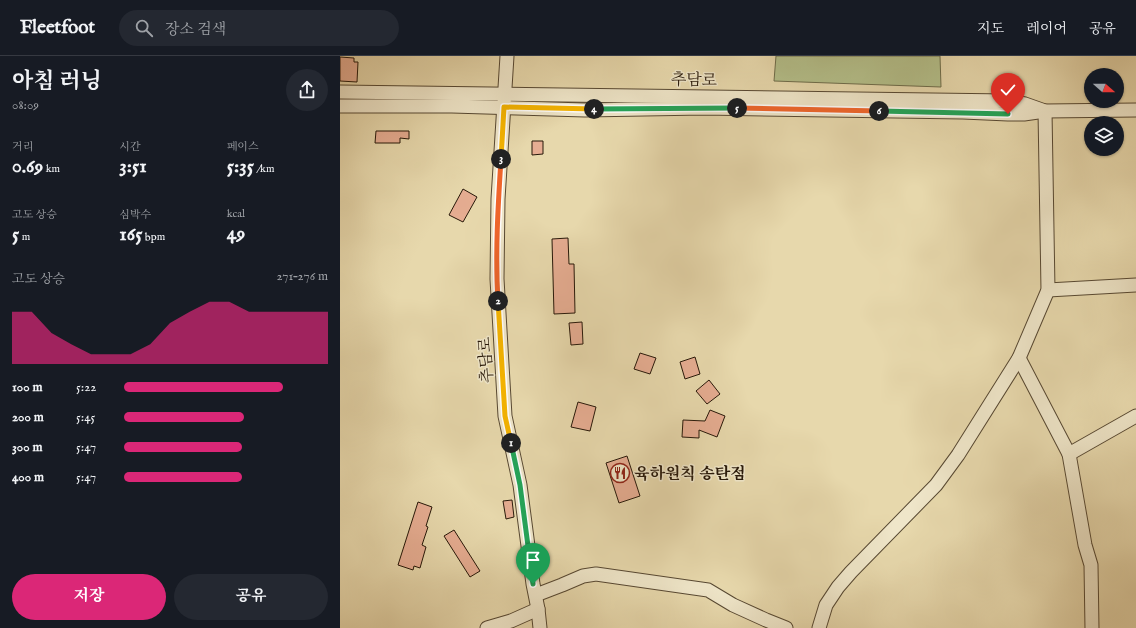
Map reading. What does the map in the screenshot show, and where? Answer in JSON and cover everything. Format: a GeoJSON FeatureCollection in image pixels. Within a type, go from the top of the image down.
{"type":"FeatureCollection","features":[{"type":"Feature","properties":{"kind":"street"},"geometry":{"type":"LineString","coordinates":[[504,107],[507,56]]}},
{"type":"Feature","properties":{"kind":"street","name":"추담로"},"geometry":{"type":"LineString","coordinates":[[340,92],[1008,101],[1025,104],[1045,111]]}},
{"type":"Feature","properties":{"kind":"street","name":"추담로"},"geometry":{"type":"LineString","coordinates":[[340,106],[452,106],[585,110],[712,108],[1008,114],[1024,114],[1045,111],[1136,110]]}},
{"type":"Feature","properties":{"kind":"street","name":"추담로"},"geometry":{"type":"LineString","coordinates":[[504,107],[498,199],[497,279],[505,416],[520,485],[540,628]]}},
{"type":"Feature","properties":{"kind":"street"},"geometry":{"type":"LineString","coordinates":[[819,628],[826,605],[838,587],[936,485],[958,455],[1019,358],[1048,290],[1045,111]]}},
{"type":"Feature","properties":{"kind":"street"},"geometry":{"type":"LineString","coordinates":[[1048,290],[1136,285]]}},
{"type":"Feature","properties":{"kind":"street"},"geometry":{"type":"LineString","coordinates":[[1019,358],[1069,454],[1085,545],[1091,565],[1092,628]]}},
{"type":"Feature","properties":{"kind":"street"},"geometry":{"type":"LineString","coordinates":[[1069,454],[1136,416]]}},
{"type":"Feature","properties":{"kind":"street"},"geometry":{"type":"LineString","coordinates":[[536,595],[562,586],[583,576],[596,574],[708,590],[733,605],[786,628]]}},
{"type":"Feature","properties":{"kind":"street"},"geometry":{"type":"LineString","coordinates":[[487,628],[511,621],[538,609]]}},
{"type":"Feature","properties":{"kind":"green space"},"geometry":{"type":"Polygon","coordinates":[[[776,56],[940,56],[941,87],[774,81],[776,56]]]}},
{"type":"Feature","properties":{"kind":"building"},"geometry":{"type":"Polygon","coordinates":[[[340,57],[354,58],[354,62],[358,62],[357,82],[340,81],[340,57]]]}},
{"type":"Feature","properties":{"kind":"building"},"geometry":{"type":"Polygon","coordinates":[[[376,131],[409,131],[409,139],[400,138],[400,143],[375,143],[376,131]]]}},
{"type":"Feature","properties":{"kind":"building"},"geometry":{"type":"Polygon","coordinates":[[[532,141],[543,141],[543,154],[532,155],[532,141]]]}},
{"type":"Feature","properties":{"kind":"building"},"geometry":{"type":"Polygon","coordinates":[[[463,189],[477,197],[463,222],[449,215],[463,189]]]}},
{"type":"Feature","properties":{"kind":"building"},"geometry":{"type":"Polygon","coordinates":[[[568,238],[569,264],[574,264],[575,313],[554,314],[552,239],[568,238]]]}},
{"type":"Feature","properties":{"kind":"building"},"geometry":{"type":"Polygon","coordinates":[[[582,322],[583,344],[571,345],[569,323],[582,322]]]}},
{"type":"Feature","properties":{"kind":"building"},"geometry":{"type":"Polygon","coordinates":[[[640,353],[656,358],[650,374],[634,369],[640,353]]]}},
{"type":"Feature","properties":{"kind":"building"},"geometry":{"type":"Polygon","coordinates":[[[695,357],[700,374],[685,379],[680,362],[695,357]]]}},
{"type":"Feature","properties":{"kind":"building"},"geometry":{"type":"Polygon","coordinates":[[[709,380],[720,394],[707,404],[696,391],[709,380]]]}},
{"type":"Feature","properties":{"kind":"building"},"geometry":{"type":"Polygon","coordinates":[[[578,402],[596,407],[590,431],[571,427],[578,402]]]}},
{"type":"Feature","properties":{"kind":"building"},"geometry":{"type":"Polygon","coordinates":[[[710,410],[725,416],[717,437],[699,430],[699,438],[682,437],[683,420],[705,421],[710,410]]]}},
{"type":"Feature","properties":{"kind":"building"},"geometry":{"type":"Polygon","coordinates":[[[627,456],[640,496],[619,503],[606,463],[627,456]]]}},
{"type":"Feature","properties":{"kind":"building"},"geometry":{"type":"Polygon","coordinates":[[[512,500],[514,517],[506,519],[503,501],[512,500]]]}},
{"type":"Feature","properties":{"kind":"building"},"geometry":{"type":"Polygon","coordinates":[[[418,502],[432,507],[426,526],[428,527],[422,545],[426,547],[420,568],[414,566],[413,570],[398,565],[418,502]]]}},
{"type":"Feature","properties":{"kind":"building"},"geometry":{"type":"Polygon","coordinates":[[[454,530],[480,571],[470,577],[444,536],[454,530]]]}},
{"type":"Feature","properties":{"kind":"place","name":"육하원칙 송탄점"},"geometry":{"type":"Point","coordinates":[620,473]}},
{"type":"Feature","properties":{"kind":"route"},"geometry":{"type":"LineString","coordinates":[[533,584],[520,485],[505,416],[497,279],[498,199],[504,107],[585,110],[704,108],[1008,114]]}}]}
